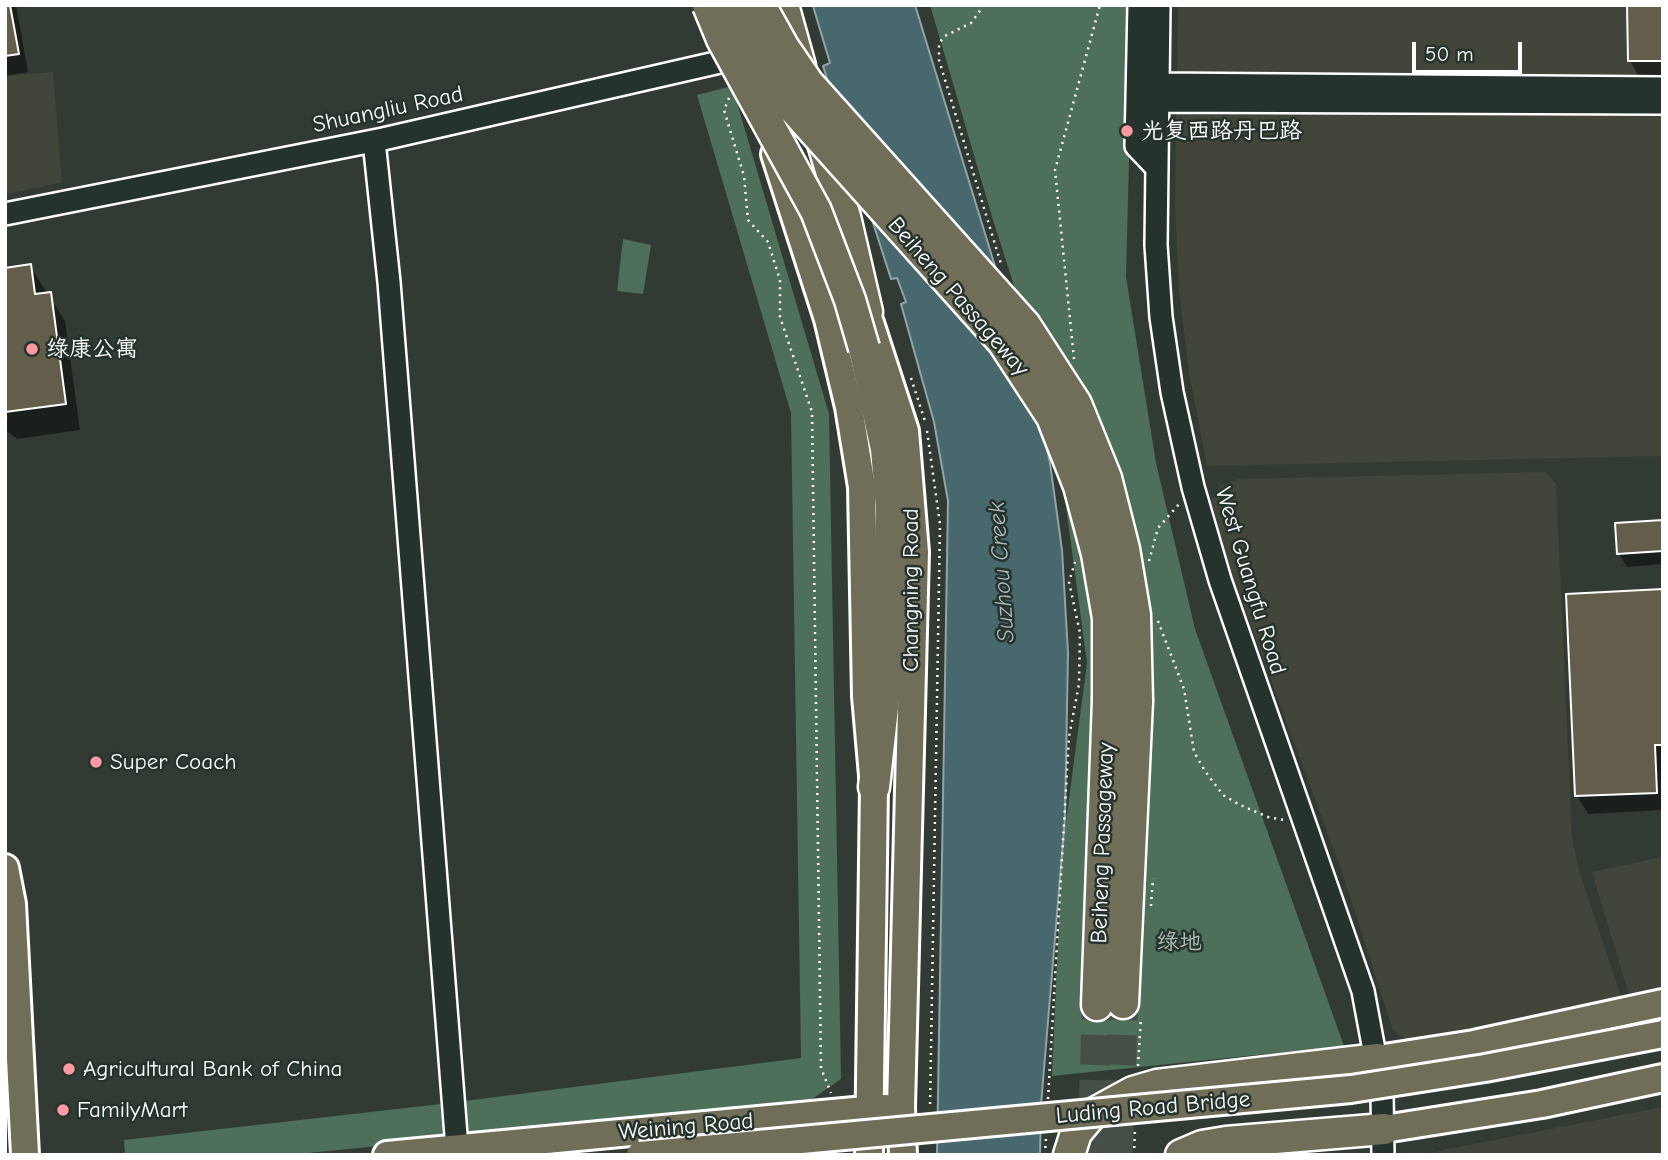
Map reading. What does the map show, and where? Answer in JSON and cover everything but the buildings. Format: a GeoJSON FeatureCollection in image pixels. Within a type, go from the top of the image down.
{"type":"FeatureCollection","features":[{"type":"Feature","properties":{"kind":"highway"},"geometry":{"type":"LineString","coordinates":[[708,5],[722,40],[816,211],[850,300],[876,394],[886,449],[891,508],[891,583],[887,672],[874,787]]}},
{"type":"Feature","properties":{"kind":"highway","name":"Beiheng Passageway"},"geometry":{"type":"LineString","coordinates":[[730,5],[760,63],[786,100],[1003,342],[1052,417],[1080,486],[1097,554],[1108,618],[1110,1004],[1137,701],[1135,615],[1124,549],[1106,478],[1076,404],[1025,325],[808,83],[760,5]]}},
{"type":"Feature","properties":{"kind":"highway"},"geometry":{"type":"LineString","coordinates":[[783,5],[845,217],[867,312]]}},
{"type":"Feature","properties":{"kind":"highway"},"geometry":{"type":"LineString","coordinates":[[1069,1155],[1076,1133],[1091,1115],[1133,1092],[1157,1085],[1378,1059]]}},
{"type":"Feature","properties":{"kind":"highway"},"geometry":{"type":"LineString","coordinates":[[1181,1155],[1202,1146],[1226,1142],[1384,1142]]}},
{"type":"Feature","properties":{"kind":"main road","name":"Changning Road"},"geometry":{"type":"LineString","coordinates":[[730,5],[743,57],[828,319],[849,407],[862,487],[866,696],[874,787],[869,1155]]}},
{"type":"Feature","properties":{"kind":"main road","name":"Changning Road"},"geometry":{"type":"LineString","coordinates":[[769,5],[780,47],[905,432],[915,552],[901,1107],[903,1155]]}},
{"type":"Feature","properties":{"kind":"main road"},"geometry":{"type":"LineString","coordinates":[[5,868],[12,904],[25,1155]]}},
{"type":"Feature","properties":{"kind":"main road"},"geometry":{"type":"LineString","coordinates":[[1378,1059],[1487,1041],[1663,1003]]}},
{"type":"Feature","properties":{"kind":"main road","name":"Luding Road Bridge"},"geometry":{"type":"LineString","coordinates":[[640,1155],[1352,1089],[1472,1071],[1663,1034]]}},
{"type":"Feature","properties":{"kind":"main road","name":"Luding Road Bridge"},"geometry":{"type":"LineString","coordinates":[[830,1155],[1355,1105],[1476,1087],[1663,1051]]}},
{"type":"Feature","properties":{"kind":"main road"},"geometry":{"type":"LineString","coordinates":[[1384,1142],[1663,1078]]}},
{"type":"Feature","properties":{"kind":"main road","name":"Weining Road"},"geometry":{"type":"LineString","coordinates":[[387,1155],[901,1107]]}},
{"type":"Feature","properties":{"kind":"street","name":"West Guangfu Road"},"geometry":{"type":"LineString","coordinates":[[1149,13],[1157,92],[1156,245],[1161,317],[1172,391],[1193,487],[1244,654],[1363,991],[1378,1059],[1384,1142]]}},
{"type":"Feature","properties":{"kind":"street"},"geometry":{"type":"LineString","coordinates":[[1149,13],[1136,146],[1156,167]]}},
{"type":"Feature","properties":{"kind":"street","name":"Shuangliu Road"},"geometry":{"type":"LineString","coordinates":[[5,214],[374,141],[780,47]]}},
{"type":"Feature","properties":{"kind":"street"},"geometry":{"type":"LineString","coordinates":[[1157,92],[1663,88]]}},
{"type":"Feature","properties":{"kind":"street"},"geometry":{"type":"LineString","coordinates":[[1157,92],[1663,103]]}},
{"type":"Feature","properties":{"kind":"street"},"geometry":{"type":"LineString","coordinates":[[374,141],[389,282],[457,1148]]}},
{"type":"Feature","properties":{"kind":"path"},"geometry":{"type":"LineString","coordinates":[[984,5],[971,23],[952,32],[939,43],[939,60],[1000,262],[1006,271]]}},
{"type":"Feature","properties":{"kind":"path"},"geometry":{"type":"LineString","coordinates":[[730,94],[724,110],[744,176],[748,220],[768,242],[780,280],[780,317],[812,412],[821,1068],[831,1093]]}},
{"type":"Feature","properties":{"kind":"path"},"geometry":{"type":"LineString","coordinates":[[1063,343],[1072,351]]}},
{"type":"Feature","properties":{"kind":"path"},"geometry":{"type":"LineString","coordinates":[[1147,570],[1158,528],[1193,487]]}},
{"type":"Feature","properties":{"kind":"path"},"geometry":{"type":"LineString","coordinates":[[1048,1099],[1069,737],[1079,684],[1080,634],[1069,582],[1075,562],[1083,558]]}},
{"type":"Feature","properties":{"kind":"path"},"geometry":{"type":"LineString","coordinates":[[1154,612],[1184,689],[1194,752],[1205,771],[1223,795],[1240,805],[1268,817],[1305,824]]}},
{"type":"Feature","properties":{"kind":"path"},"geometry":{"type":"LineString","coordinates":[[1045,1155],[1047,1127]]}},
{"type":"Feature","properties":{"kind":"shaded area"},"geometry":{"type":"Polygon","coordinates":[[[1178,5],[1663,5],[1663,80],[1177,76],[1178,5]]]}},
{"type":"Feature","properties":{"kind":"shaded area"},"geometry":{"type":"Polygon","coordinates":[[[53,72],[62,182],[5,195],[5,76],[53,72]]]}},
{"type":"Feature","properties":{"kind":"shaded area"},"geometry":{"type":"Polygon","coordinates":[[[1176,111],[1663,111],[1663,456],[1207,466],[1189,373],[1179,290],[1175,207],[1176,111]]]}},
{"type":"Feature","properties":{"kind":"shaded area"},"geometry":{"type":"Polygon","coordinates":[[[1545,472],[1556,483],[1572,837],[1579,871],[1622,1000],[1410,1044],[1393,1030],[1341,869],[1228,564],[1211,500],[1220,486],[1239,479],[1545,472]]]}},
{"type":"Feature","properties":{"kind":"shaded area"},"geometry":{"type":"Polygon","coordinates":[[[1663,857],[1663,989],[1629,995],[1592,872],[1663,857]]]}},
{"type":"Feature","properties":{"kind":"shaded area"},"geometry":{"type":"Polygon","coordinates":[[[1663,1107],[1663,1155],[1434,1155],[1438,1151],[1663,1107]]]}},
{"type":"Feature","properties":{"kind":"green space","name":"绿地"},"geometry":{"type":"Polygon","coordinates":[[[930,5],[1133,5],[1126,277],[1156,463],[1195,629],[1344,1046],[1052,1076],[1062,852],[1087,663],[1065,499],[1043,376],[993,220],[930,5]]]}},
{"type":"Feature","properties":{"kind":"green space"},"geometry":{"type":"Polygon","coordinates":[[[732,86],[829,414],[841,1079],[805,1104],[287,1155],[125,1155],[124,1140],[441,1104],[801,1058],[791,413],[697,95],[732,86]]]}},
{"type":"Feature","properties":{"kind":"green space"},"geometry":{"type":"Polygon","coordinates":[[[623,239],[651,245],[643,294],[617,291],[623,239]]]}},
{"type":"Feature","properties":{"kind":"water","name":"Suzhou Creek"},"geometry":{"type":"Polygon","coordinates":[[[805,5],[915,5],[1036,400],[1050,463],[1062,550],[1068,653],[1065,818],[1041,1105],[1040,1155],[937,1155],[948,501],[934,422],[901,304],[906,302],[897,278],[891,279],[823,66],[830,63],[813,6],[805,5]]]}},
{"type":"Feature","properties":{"kind":"tunnel"},"geometry":{"type":"LineString","coordinates":[[1118,1155],[1123,1003]]}},
{"type":"Feature","properties":{"kind":"tunnel"},"geometry":{"type":"LineString","coordinates":[[1092,1155],[1097,1005]]}},
{"type":"Feature","properties":{"kind":"place","name":"光复西路丹巴路"},"geometry":{"type":"Point","coordinates":[1127,131]}},
{"type":"Feature","properties":{"kind":"place","name":"绿康公寓"},"geometry":{"type":"Point","coordinates":[32,349]}},
{"type":"Feature","properties":{"kind":"place","name":"Super Coach"},"geometry":{"type":"Point","coordinates":[96,762]}},
{"type":"Feature","properties":{"kind":"place","name":"Agricultural Bank of China"},"geometry":{"type":"Point","coordinates":[69,1069]}},
{"type":"Feature","properties":{"kind":"place","name":"FamilyMart"},"geometry":{"type":"Point","coordinates":[63,1110]}}]}
